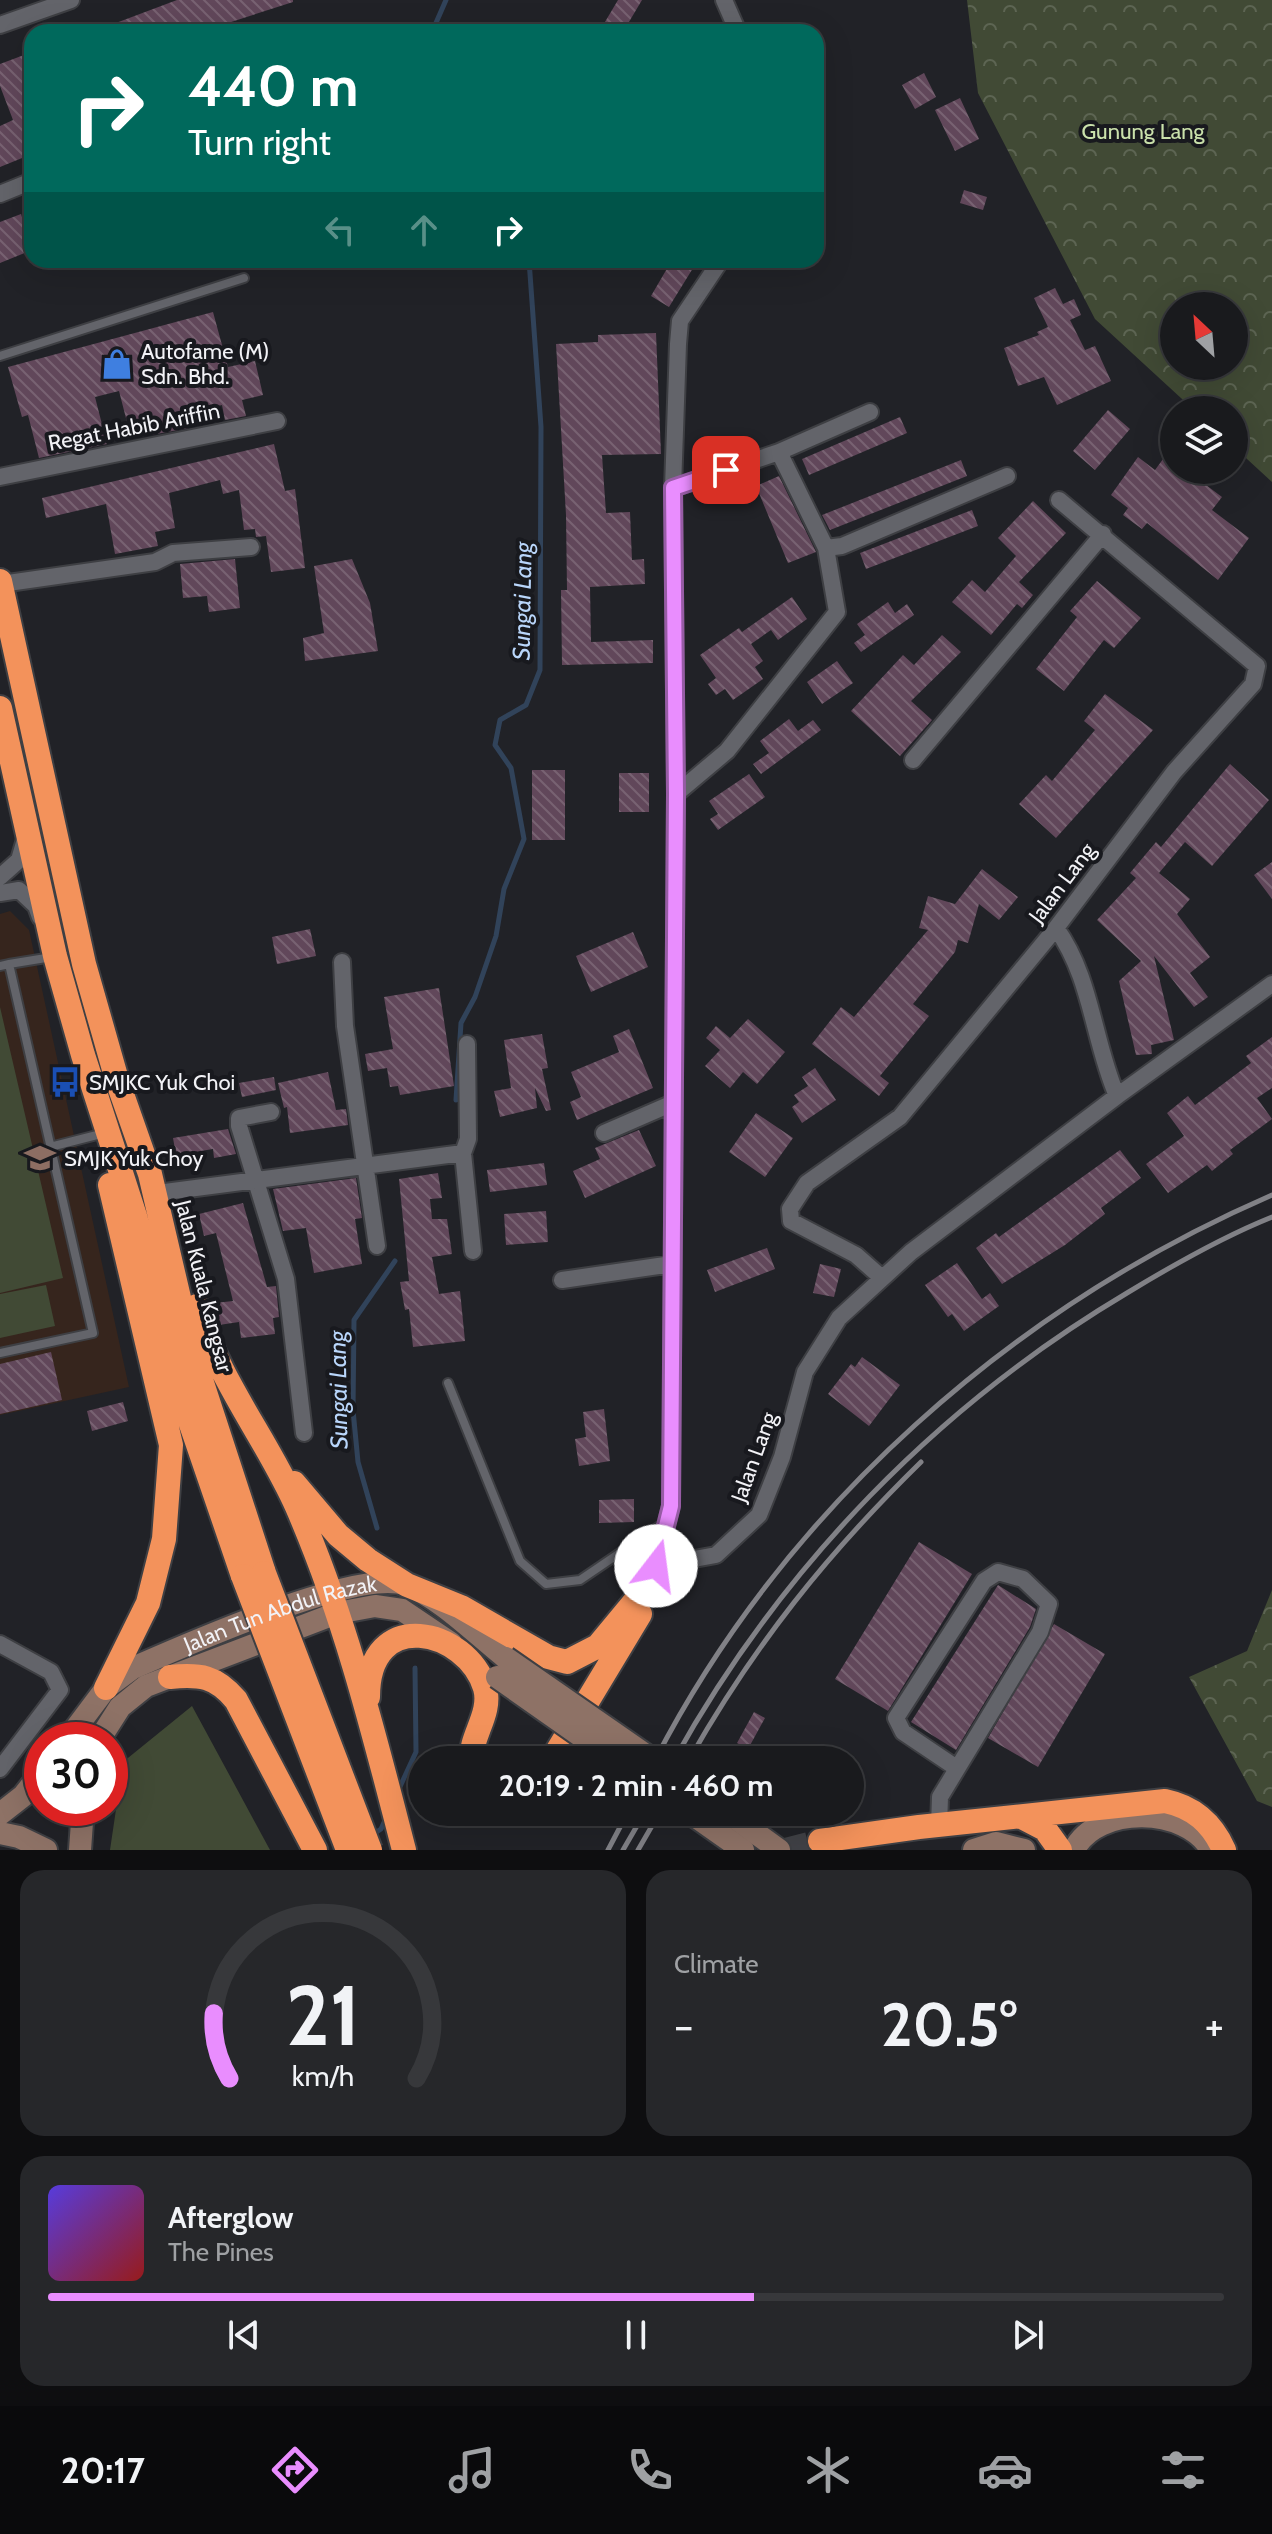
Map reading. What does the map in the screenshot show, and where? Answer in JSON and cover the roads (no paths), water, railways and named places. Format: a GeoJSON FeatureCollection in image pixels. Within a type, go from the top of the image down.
{"type":"FeatureCollection","features":[{"type":"Feature","properties":{"kind":"highway","name":"Jalan Kuala Kangsar"},"geometry":{"type":"LineString","coordinates":[[0,582],[84,964],[117,1080],[158,1183],[191,1349],[264,1573],[370,1850]]}},
{"type":"Feature","properties":{"kind":"highway"},"geometry":{"type":"LineString","coordinates":[[0,708],[53,946],[83,1055],[135,1216],[182,1398],[243,1576],[348,1850]]}},
{"type":"Feature","properties":{"kind":"highway"},"geometry":{"type":"LineString","coordinates":[[83,1055],[97,1135],[171,1445],[164,1539],[148,1603],[106,1688]]}},
{"type":"Feature","properties":{"kind":"highway"},"geometry":{"type":"LineString","coordinates":[[158,1183],[209,1347],[296,1505],[334,1603],[368,1709],[404,1850]]}},
{"type":"Feature","properties":{"kind":"highway"},"geometry":{"type":"LineString","coordinates":[[267,1450],[338,1535],[368,1560],[407,1585],[461,1607],[548,1657],[567,1662],[598,1646],[653,1574]]}},
{"type":"Feature","properties":{"kind":"highway"},"geometry":{"type":"LineString","coordinates":[[560,1746],[641,1612],[653,1574]]}},
{"type":"Feature","properties":{"kind":"highway"},"geometry":{"type":"LineString","coordinates":[[368,1709],[368,1675],[373,1659],[393,1640],[420,1636],[461,1650],[486,1690],[487,1705],[472,1746]]}},
{"type":"Feature","properties":{"kind":"highway"},"geometry":{"type":"LineString","coordinates":[[170,1677],[198,1675],[221,1682],[236,1700],[315,1850]]}},
{"type":"Feature","properties":{"kind":"highway"},"geometry":{"type":"LineString","coordinates":[[820,1841],[1165,1801],[1190,1809],[1203,1818],[1217,1833],[1224,1850]]}},
{"type":"Feature","properties":{"kind":"highway"},"geometry":{"type":"LineString","coordinates":[[1022,1817],[1045,1829],[1060,1850]]}},
{"type":"Feature","properties":{"kind":"main road","name":"Jalan Tun Abdul Razak"},"geometry":{"type":"LineString","coordinates":[[80,1722],[106,1688],[133,1668],[170,1652],[334,1603],[368,1582],[407,1585],[501,1668]]}},
{"type":"Feature","properties":{"kind":"main road","name":"Jalan Tun Abdul Razak"},"geometry":{"type":"LineString","coordinates":[[334,1603],[402,1610],[461,1650],[501,1668]]}},
{"type":"Feature","properties":{"kind":"main road"},"geometry":{"type":"LineString","coordinates":[[110,1722],[120,1707],[146,1686],[334,1603]]}},
{"type":"Feature","properties":{"kind":"main road"},"geometry":{"type":"LineString","coordinates":[[501,1668],[598,1746]]}},
{"type":"Feature","properties":{"kind":"main road"},"geometry":{"type":"LineString","coordinates":[[501,1668],[630,1746]]}},
{"type":"Feature","properties":{"kind":"main road"},"geometry":{"type":"LineString","coordinates":[[0,1814],[24,1795]]}},
{"type":"Feature","properties":{"kind":"main road"},"geometry":{"type":"LineString","coordinates":[[1074,1850],[1082,1837],[1097,1826],[1110,1821],[1156,1816],[1172,1818],[1192,1828],[1211,1850]]}},
{"type":"Feature","properties":{"kind":"main road"},"geometry":{"type":"LineString","coordinates":[[80,1850],[82,1826]]}},
{"type":"Feature","properties":{"kind":"main road"},"geometry":{"type":"LineString","coordinates":[[709,1826],[743,1850]]}},
{"type":"Feature","properties":{"kind":"main road"},"geometry":{"type":"LineString","coordinates":[[746,1826],[777,1848]]}},
{"type":"Feature","properties":{"kind":"main road"},"geometry":{"type":"LineString","coordinates":[[0,1833],[19,1837],[46,1850]]}},
{"type":"Feature","properties":{"kind":"main road"},"geometry":{"type":"LineString","coordinates":[[974,1850],[996,1843],[1024,1850]]}},
{"type":"Feature","properties":{"kind":"street"},"geometry":{"type":"LineString","coordinates":[[0,25],[71,0]]}},
{"type":"Feature","properties":{"kind":"street"},"geometry":{"type":"LineString","coordinates":[[724,0],[734,24]]}},
{"type":"Feature","properties":{"kind":"street"},"geometry":{"type":"LineString","coordinates":[[0,194],[24,184]]}},
{"type":"Feature","properties":{"kind":"street"},"geometry":{"type":"LineString","coordinates":[[653,1574],[668,1521],[676,794],[673,488],[680,321],[716,268]]}},
{"type":"Feature","properties":{"kind":"street"},"geometry":{"type":"LineString","coordinates":[[673,488],[779,452],[870,412]]}},
{"type":"Feature","properties":{"kind":"street","name":"Regat Habib Ariffin"},"geometry":{"type":"LineString","coordinates":[[0,477],[277,421]]}},
{"type":"Feature","properties":{"kind":"street"},"geometry":{"type":"LineString","coordinates":[[676,794],[727,751],[837,612],[826,548],[779,452]]}},
{"type":"Feature","properties":{"kind":"street"},"geometry":{"type":"LineString","coordinates":[[826,548],[842,546],[1007,476]]}},
{"type":"Feature","properties":{"kind":"street","name":"Jalan Lang"},"geometry":{"type":"LineString","coordinates":[[882,1278],[856,1255],[791,1221],[790,1209],[807,1183],[900,1117],[1056,928],[1174,772],[1253,684],[1257,666],[1059,500]]}},
{"type":"Feature","properties":{"kind":"street"},"geometry":{"type":"LineString","coordinates":[[913,760],[1103,534]]}},
{"type":"Feature","properties":{"kind":"street"},"geometry":{"type":"LineString","coordinates":[[0,582],[155,562],[173,553],[251,547]]}},
{"type":"Feature","properties":{"kind":"street"},"geometry":{"type":"LineString","coordinates":[[0,877],[19,860],[28,830]]}},
{"type":"Feature","properties":{"kind":"street"},"geometry":{"type":"LineString","coordinates":[[0,893],[19,890],[30,899],[53,946]]}},
{"type":"Feature","properties":{"kind":"street"},"geometry":{"type":"LineString","coordinates":[[1056,928],[1069,945],[1084,981],[1103,1063],[1117,1096]]}},
{"type":"Feature","properties":{"kind":"street"},"geometry":{"type":"LineString","coordinates":[[342,962],[345,1026],[377,1246]]}},
{"type":"Feature","properties":{"kind":"street","name":"Jalan Lang"},"geometry":{"type":"LineString","coordinates":[[653,1574],[716,1555],[759,1515],[782,1457],[805,1372],[839,1318],[911,1252],[1117,1096],[1272,984]]}},
{"type":"Feature","properties":{"kind":"street"},"geometry":{"type":"LineString","coordinates":[[467,1044],[468,1139],[463,1153],[473,1251]]}},
{"type":"Feature","properties":{"kind":"street"},"geometry":{"type":"LineString","coordinates":[[604,1133],[673,1103]]}},
{"type":"Feature","properties":{"kind":"street"},"geometry":{"type":"LineString","coordinates":[[271,1112],[239,1118],[254,1181],[286,1279],[304,1433]]}},
{"type":"Feature","properties":{"kind":"street"},"geometry":{"type":"LineString","coordinates":[[158,1183],[254,1181],[366,1163],[463,1153]]}},
{"type":"Feature","properties":{"kind":"street"},"geometry":{"type":"LineString","coordinates":[[562,1280],[672,1264]]}},
{"type":"Feature","properties":{"kind":"street"},"geometry":{"type":"LineString","coordinates":[[939,1826],[940,1797],[955,1767],[1040,1632],[1049,1604],[1023,1579],[998,1572],[984,1581],[896,1718],[903,1732],[955,1767]]}},
{"type":"Feature","properties":{"kind":"street"},"geometry":{"type":"LineString","coordinates":[[0,1644],[51,1672],[60,1690],[0,1769]]}},
{"type":"Feature","properties":{"kind":"lane"},"geometry":{"type":"LineString","coordinates":[[0,356],[244,278]]}},
{"type":"Feature","properties":{"kind":"lane"},"geometry":{"type":"LineString","coordinates":[[0,1353],[93,1333],[4,965],[53,946]]}},
{"type":"Feature","properties":{"kind":"lane"},"geometry":{"type":"LineString","coordinates":[[50,1147],[97,1135]]}},
{"type":"Feature","properties":{"kind":"lane"},"geometry":{"type":"LineString","coordinates":[[448,1383],[520,1561],[546,1584],[580,1580],[668,1521]]}},
{"type":"Feature","properties":{"kind":"waterway","name":"Sungai Lang"},"geometry":{"type":"LineString","coordinates":[[436,24],[446,0]]}},
{"type":"Feature","properties":{"kind":"waterway","name":"Sungai Lang"},"geometry":{"type":"LineString","coordinates":[[456,1100],[461,1023],[475,997],[496,936],[504,889],[524,839],[511,768],[495,745],[500,720],[526,705],[540,670],[541,427],[530,268]]}},
{"type":"Feature","properties":{"kind":"waterway","name":"Sungai Lang"},"geometry":{"type":"LineString","coordinates":[[377,1528],[358,1462],[353,1410],[354,1320],[395,1261]]}},
{"type":"Feature","properties":{"kind":"waterway","name":"Sungai Lang"},"geometry":{"type":"LineString","coordinates":[[398,1791],[416,1752],[415,1668]]}},
{"type":"Feature","properties":{"kind":"waterway","name":"Sungai Lang"},"geometry":{"type":"LineString","coordinates":[[372,1835],[381,1829],[386,1818]]}},
{"type":"Feature","properties":{"kind":"tunnel"},"geometry":{"type":"LineString","coordinates":[[785,1850],[820,1841]]}},
{"type":"Feature","properties":{"kind":"railway"},"geometry":{"type":"LineString","coordinates":[[663,1746],[708,1668],[770,1581],[839,1500],[915,1425],[997,1357],[1084,1295],[1176,1241],[1272,1195]]}},
{"type":"Feature","properties":{"kind":"railway"},"geometry":{"type":"LineString","coordinates":[[682,1746],[764,1621],[815,1557],[870,1496],[929,1439],[991,1386],[1057,1338],[1180,1262],[1272,1217]]}},
{"type":"Feature","properties":{"kind":"railway"},"geometry":{"type":"LineString","coordinates":[[697,1746],[766,1639],[794,1602],[854,1531],[921,1462]]}},
{"type":"Feature","properties":{"kind":"railway"},"geometry":{"type":"LineString","coordinates":[[608,1850],[621,1826]]}},
{"type":"Feature","properties":{"kind":"railway"},"geometry":{"type":"LineString","coordinates":[[623,1850],[637,1826]]}},
{"type":"Feature","properties":{"kind":"railway"},"geometry":{"type":"LineString","coordinates":[[638,1850],[652,1826]]}},
{"type":"Feature","properties":{"kind":"place","name":"Autofame (M) Sdn. Bhd."},"geometry":{"type":"Point","coordinates":[117,364]}},
{"type":"Feature","properties":{"kind":"place","name":"SMJKC Yuk Choi"},"geometry":{"type":"Point","coordinates":[65,1082]}},
{"type":"Feature","properties":{"kind":"place","name":"SMJK Yuk Choy"},"geometry":{"type":"Point","coordinates":[40,1158]}},
{"type":"Feature","properties":{"kind":"park label","name":"Gunung Lang"},"geometry":{"type":"Point","coordinates":[1143,131]}}]}
